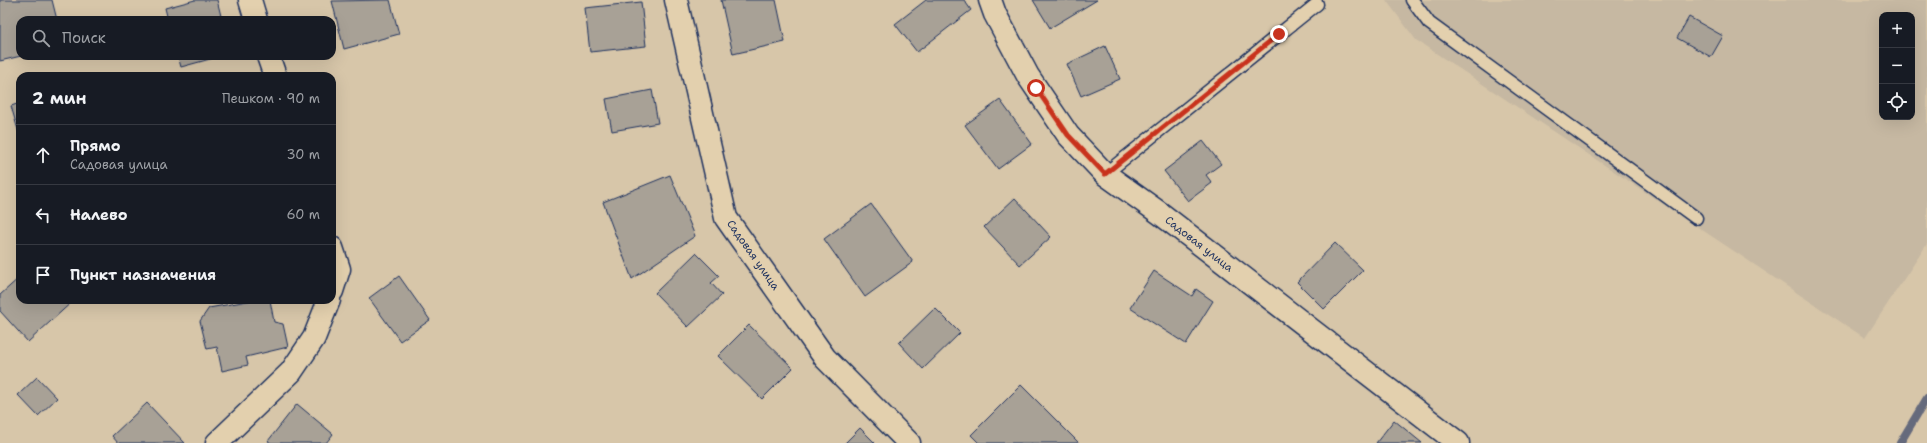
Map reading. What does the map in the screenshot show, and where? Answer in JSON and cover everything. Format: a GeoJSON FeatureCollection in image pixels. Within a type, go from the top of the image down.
{"type":"FeatureCollection","features":[{"type":"Feature","properties":{"kind":"street"},"geometry":{"type":"LineString","coordinates":[[250,0],[255,16]]}},
{"type":"Feature","properties":{"kind":"street","name":"Садовая улица"},"geometry":{"type":"LineString","coordinates":[[676,0],[726,218],[825,358],[909,443]]}},
{"type":"Feature","properties":{"kind":"street","name":"Садовая улица"},"geometry":{"type":"LineString","coordinates":[[990,0],[995,14],[1028,76],[1068,135],[1105,174],[1458,443]]}},
{"type":"Feature","properties":{"kind":"street"},"geometry":{"type":"LineString","coordinates":[[269,60],[274,72]]}},
{"type":"Feature","properties":{"kind":"street"},"geometry":{"type":"LineString","coordinates":[[336,260],[339,269],[336,278]]}},
{"type":"Feature","properties":{"kind":"street"},"geometry":{"type":"LineString","coordinates":[[217,443],[291,372],[314,338],[327,304]]}},
{"type":"Feature","properties":{"kind":"lane"},"geometry":{"type":"LineString","coordinates":[[1412,0],[1428,23],[1696,218]]}},
{"type":"Feature","properties":{"kind":"lane"},"geometry":{"type":"LineString","coordinates":[[1105,174],[1317,4]]}},
{"type":"Feature","properties":{"kind":"shaded area"},"geometry":{"type":"Polygon","coordinates":[[[1386,0],[1927,0],[1927,244],[1865,338],[1416,40],[1386,0]]]}},
{"type":"Feature","properties":{"kind":"building"},"geometry":{"type":"Polygon","coordinates":[[[0,0],[52,0],[56,16],[16,16],[16,57],[0,61],[0,0]]]}},
{"type":"Feature","properties":{"kind":"building"},"geometry":{"type":"Polygon","coordinates":[[[195,0],[217,0],[221,16],[167,16],[165,8],[195,0]]]}},
{"type":"Feature","properties":{"kind":"building"},"geometry":{"type":"Polygon","coordinates":[[[390,0],[399,34],[344,49],[332,1],[390,0]]]}},
{"type":"Feature","properties":{"kind":"building"},"geometry":{"type":"Polygon","coordinates":[[[721,0],[776,0],[785,42],[733,54],[721,0]]]}},
{"type":"Feature","properties":{"kind":"building"},"geometry":{"type":"Polygon","coordinates":[[[926,0],[964,0],[971,10],[917,52],[895,24],[926,0]]]}},
{"type":"Feature","properties":{"kind":"building"},"geometry":{"type":"Polygon","coordinates":[[[1033,0],[1097,0],[1050,28],[1033,0]]]}},
{"type":"Feature","properties":{"kind":"building"},"geometry":{"type":"Polygon","coordinates":[[[641,2],[646,46],[590,52],[585,8],[641,2]]]}},
{"type":"Feature","properties":{"kind":"building"},"geometry":{"type":"Polygon","coordinates":[[[1689,17],[1723,36],[1711,57],[1677,38],[1689,17]]]}},
{"type":"Feature","properties":{"kind":"building"},"geometry":{"type":"Polygon","coordinates":[[[1105,46],[1120,79],[1081,96],[1067,64],[1105,46]]]}},
{"type":"Feature","properties":{"kind":"building"},"geometry":{"type":"Polygon","coordinates":[[[179,60],[206,60],[181,67],[179,60]]]}},
{"type":"Feature","properties":{"kind":"building"},"geometry":{"type":"Polygon","coordinates":[[[652,90],[658,123],[612,131],[606,99],[652,90]]]}},
{"type":"Feature","properties":{"kind":"building"},"geometry":{"type":"Polygon","coordinates":[[[1000,100],[1032,144],[998,169],[965,125],[1000,100]]]}},
{"type":"Feature","properties":{"kind":"building"},"geometry":{"type":"Polygon","coordinates":[[[16,104],[16,123],[11,106],[16,104]]]}},
{"type":"Feature","properties":{"kind":"building"},"geometry":{"type":"Polygon","coordinates":[[[1203,141],[1221,164],[1206,175],[1212,183],[1188,201],[1164,171],[1203,141]]]}},
{"type":"Feature","properties":{"kind":"building"},"geometry":{"type":"Polygon","coordinates":[[[670,175],[695,236],[632,279],[603,202],[670,175]]]}},
{"type":"Feature","properties":{"kind":"building"},"geometry":{"type":"Polygon","coordinates":[[[1015,198],[1051,237],[1020,265],[984,227],[1015,198]]]}},
{"type":"Feature","properties":{"kind":"building"},"geometry":{"type":"Polygon","coordinates":[[[871,204],[913,262],[865,297],[824,239],[871,204]]]}},
{"type":"Feature","properties":{"kind":"building"},"geometry":{"type":"Polygon","coordinates":[[[1335,243],[1363,270],[1324,309],[1297,282],[1335,243]]]}},
{"type":"Feature","properties":{"kind":"building"},"geometry":{"type":"Polygon","coordinates":[[[696,253],[719,276],[711,283],[722,295],[688,327],[655,293],[696,253]]]}},
{"type":"Feature","properties":{"kind":"building"},"geometry":{"type":"Polygon","coordinates":[[[1154,271],[1192,296],[1196,289],[1213,301],[1186,344],[1130,308],[1154,271]]]}},
{"type":"Feature","properties":{"kind":"building"},"geometry":{"type":"Polygon","coordinates":[[[399,276],[430,320],[400,341],[369,298],[399,276]]]}},
{"type":"Feature","properties":{"kind":"building"},"geometry":{"type":"Polygon","coordinates":[[[16,281],[16,304],[70,304],[28,342],[0,311],[0,295],[16,281]]]}},
{"type":"Feature","properties":{"kind":"building"},"geometry":{"type":"Polygon","coordinates":[[[231,304],[271,304],[274,322],[283,324],[288,347],[246,357],[248,365],[222,371],[217,347],[207,349],[200,321],[209,308],[231,304]]]}},
{"type":"Feature","properties":{"kind":"building"},"geometry":{"type":"Polygon","coordinates":[[[935,308],[960,333],[923,369],[899,343],[935,308]]]}},
{"type":"Feature","properties":{"kind":"building"},"geometry":{"type":"Polygon","coordinates":[[[749,325],[793,368],[762,399],[718,356],[749,325]]]}},
{"type":"Feature","properties":{"kind":"building"},"geometry":{"type":"Polygon","coordinates":[[[37,377],[57,398],[38,416],[18,395],[37,377]]]}},
{"type":"Feature","properties":{"kind":"building"},"geometry":{"type":"Polygon","coordinates":[[[1021,385],[1079,443],[979,443],[971,435],[1021,385]]]}},
{"type":"Feature","properties":{"kind":"building"},"geometry":{"type":"Polygon","coordinates":[[[147,403],[185,443],[118,443],[112,436],[147,403]]]}},
{"type":"Feature","properties":{"kind":"building"},"geometry":{"type":"Polygon","coordinates":[[[297,404],[333,434],[326,443],[271,443],[268,441],[297,404]]]}},
{"type":"Feature","properties":{"kind":"building"},"geometry":{"type":"Polygon","coordinates":[[[1394,420],[1422,443],[1376,443],[1394,420]]]}},
{"type":"Feature","properties":{"kind":"building"},"geometry":{"type":"Polygon","coordinates":[[[860,428],[875,443],[845,443],[860,428]]]}},
{"type":"Feature","properties":{"kind":"waterway"},"geometry":{"type":"LineString","coordinates":[[1900,443],[1927,398]]}},
{"type":"Feature","properties":{"kind":"route"},"geometry":{"type":"LineString","coordinates":[[1036,88],[1068,135],[1105,174],[1279,34]]}}]}
